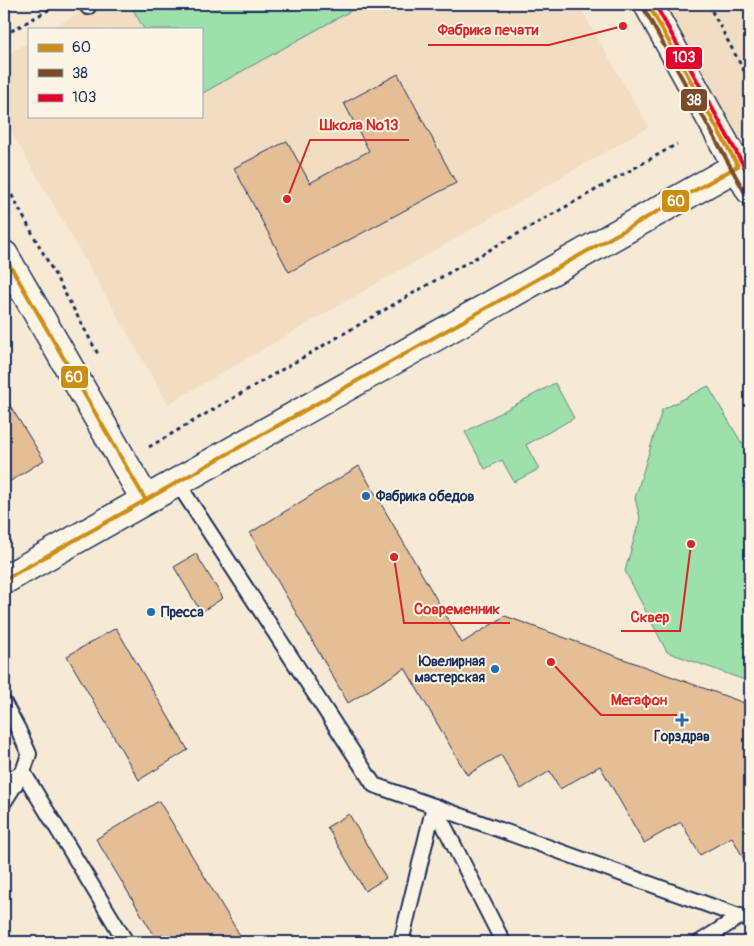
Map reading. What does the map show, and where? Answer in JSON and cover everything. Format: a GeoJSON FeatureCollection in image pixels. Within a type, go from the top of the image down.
{"type":"FeatureCollection","features":[{"type":"Feature","properties":{"kind":"main road"},"geometry":{"type":"LineString","coordinates":[[4,580],[145,499],[746,172],[648,4]]}},
{"type":"Feature","properties":{"kind":"main road"},"geometry":{"type":"LineString","coordinates":[[4,256],[145,499]]}},
{"type":"Feature","properties":{"kind":"lane"},"geometry":{"type":"LineString","coordinates":[[177,482],[374,785],[746,918]]}},
{"type":"Feature","properties":{"kind":"lane"},"geometry":{"type":"LineString","coordinates":[[4,703],[18,729],[28,754],[23,772],[4,802]]}},
{"type":"Feature","properties":{"kind":"lane"},"geometry":{"type":"LineString","coordinates":[[4,784],[23,772]]}},
{"type":"Feature","properties":{"kind":"lane"},"geometry":{"type":"LineString","coordinates":[[23,772],[126,942]]}},
{"type":"Feature","properties":{"kind":"lane"},"geometry":{"type":"LineString","coordinates":[[401,942],[434,806]]}},
{"type":"Feature","properties":{"kind":"lane"},"geometry":{"type":"LineString","coordinates":[[434,806],[503,942]]}},
{"type":"Feature","properties":{"kind":"lane"},"geometry":{"type":"LineString","coordinates":[[700,942],[746,918]]}},
{"type":"Feature","properties":{"kind":"path"},"geometry":{"type":"LineString","coordinates":[[4,35],[59,4]]}},
{"type":"Feature","properties":{"kind":"path"},"geometry":{"type":"LineString","coordinates":[[708,4],[750,82]]}},
{"type":"Feature","properties":{"kind":"path"},"geometry":{"type":"LineString","coordinates":[[144,440],[149,448],[429,284],[678,144]]}},
{"type":"Feature","properties":{"kind":"path"},"geometry":{"type":"LineString","coordinates":[[4,181],[102,362]]}},
{"type":"Feature","properties":{"kind":"shaded area"},"geometry":{"type":"Polygon","coordinates":[[[94,4],[578,4],[649,127],[168,404],[4,119],[4,56],[28,43],[28,118],[202,118],[202,28],[53,28],[94,4]]]}},
{"type":"Feature","properties":{"kind":"shaded area"},"geometry":{"type":"Polygon","coordinates":[[[648,4],[750,4],[750,159],[738,166],[648,4]]]}},
{"type":"Feature","properties":{"kind":"green space"},"geometry":{"type":"Polygon","coordinates":[[[130,4],[363,4],[202,93],[202,28],[143,28],[130,4]]]}},
{"type":"Feature","properties":{"kind":"green space"},"geometry":{"type":"Polygon","coordinates":[[[555,383],[574,418],[526,445],[539,469],[514,482],[502,460],[485,469],[465,432],[555,383]]]}},
{"type":"Feature","properties":{"kind":"green space"},"geometry":{"type":"Polygon","coordinates":[[[708,386],[750,457],[750,682],[667,652],[625,571],[640,518],[635,498],[662,410],[708,386]]]}},
{"type":"Feature","properties":{"kind":"building"},"geometry":{"type":"Polygon","coordinates":[[[398,74],[456,183],[289,272],[234,168],[287,141],[310,183],[369,151],[344,103],[398,74]]]}},
{"type":"Feature","properties":{"kind":"building"},"geometry":{"type":"Polygon","coordinates":[[[4,396],[44,460],[4,485],[4,396]]]}},
{"type":"Feature","properties":{"kind":"building"},"geometry":{"type":"Polygon","coordinates":[[[359,466],[462,643],[505,616],[750,705],[750,870],[732,837],[700,855],[681,822],[644,843],[600,766],[560,789],[550,771],[521,789],[501,755],[467,775],[405,668],[348,703],[250,533],[359,466]]]}},
{"type":"Feature","properties":{"kind":"building"},"geometry":{"type":"Polygon","coordinates":[[[196,554],[223,598],[201,612],[174,567],[196,554]]]}},
{"type":"Feature","properties":{"kind":"building"},"geometry":{"type":"Polygon","coordinates":[[[116,628],[188,750],[139,780],[67,656],[116,628]]]}},
{"type":"Feature","properties":{"kind":"building"},"geometry":{"type":"Polygon","coordinates":[[[159,801],[244,942],[158,942],[96,839],[159,801]]]}},
{"type":"Feature","properties":{"kind":"building"},"geometry":{"type":"Polygon","coordinates":[[[349,814],[386,878],[365,891],[327,827],[349,814]]]}},
{"type":"Feature","properties":{"kind":"transit line","name":"60"},"geometry":{"type":"LineString","coordinates":[[4,580],[738,166],[648,4]]}},
{"type":"Feature","properties":{"kind":"transit line","name":"103"},"geometry":{"type":"LineString","coordinates":[[655,4],[750,177]]}},
{"type":"Feature","properties":{"kind":"transit line","name":"38"},"geometry":{"type":"LineString","coordinates":[[643,7],[745,193]]}},
{"type":"Feature","properties":{"kind":"transit line","name":"60"},"geometry":{"type":"LineString","coordinates":[[4,255],[145,499]]}},
{"type":"Feature","properties":{"kind":"place","name":"Фабрика печати"},"geometry":{"type":"Point","coordinates":[623,26]}},
{"type":"Feature","properties":{"kind":"place","name":"Школа №13"},"geometry":{"type":"Point","coordinates":[287,199]}},
{"type":"Feature","properties":{"kind":"place","name":"Фабрика обедов"},"geometry":{"type":"Point","coordinates":[366,496]}},
{"type":"Feature","properties":{"kind":"place","name":"Сквер"},"geometry":{"type":"Point","coordinates":[691,544]}},
{"type":"Feature","properties":{"kind":"place","name":"Современник"},"geometry":{"type":"Point","coordinates":[394,557]}},
{"type":"Feature","properties":{"kind":"place","name":"Пресса"},"geometry":{"type":"Point","coordinates":[151,612]}},
{"type":"Feature","properties":{"kind":"place","name":"Мегафон"},"geometry":{"type":"Point","coordinates":[551,662]}},
{"type":"Feature","properties":{"kind":"place","name":"Ювелирная мастерская"},"geometry":{"type":"Point","coordinates":[495,669]}},
{"type":"Feature","properties":{"kind":"place","name":"Горздрав"},"geometry":{"type":"Point","coordinates":[682,720]}}]}
